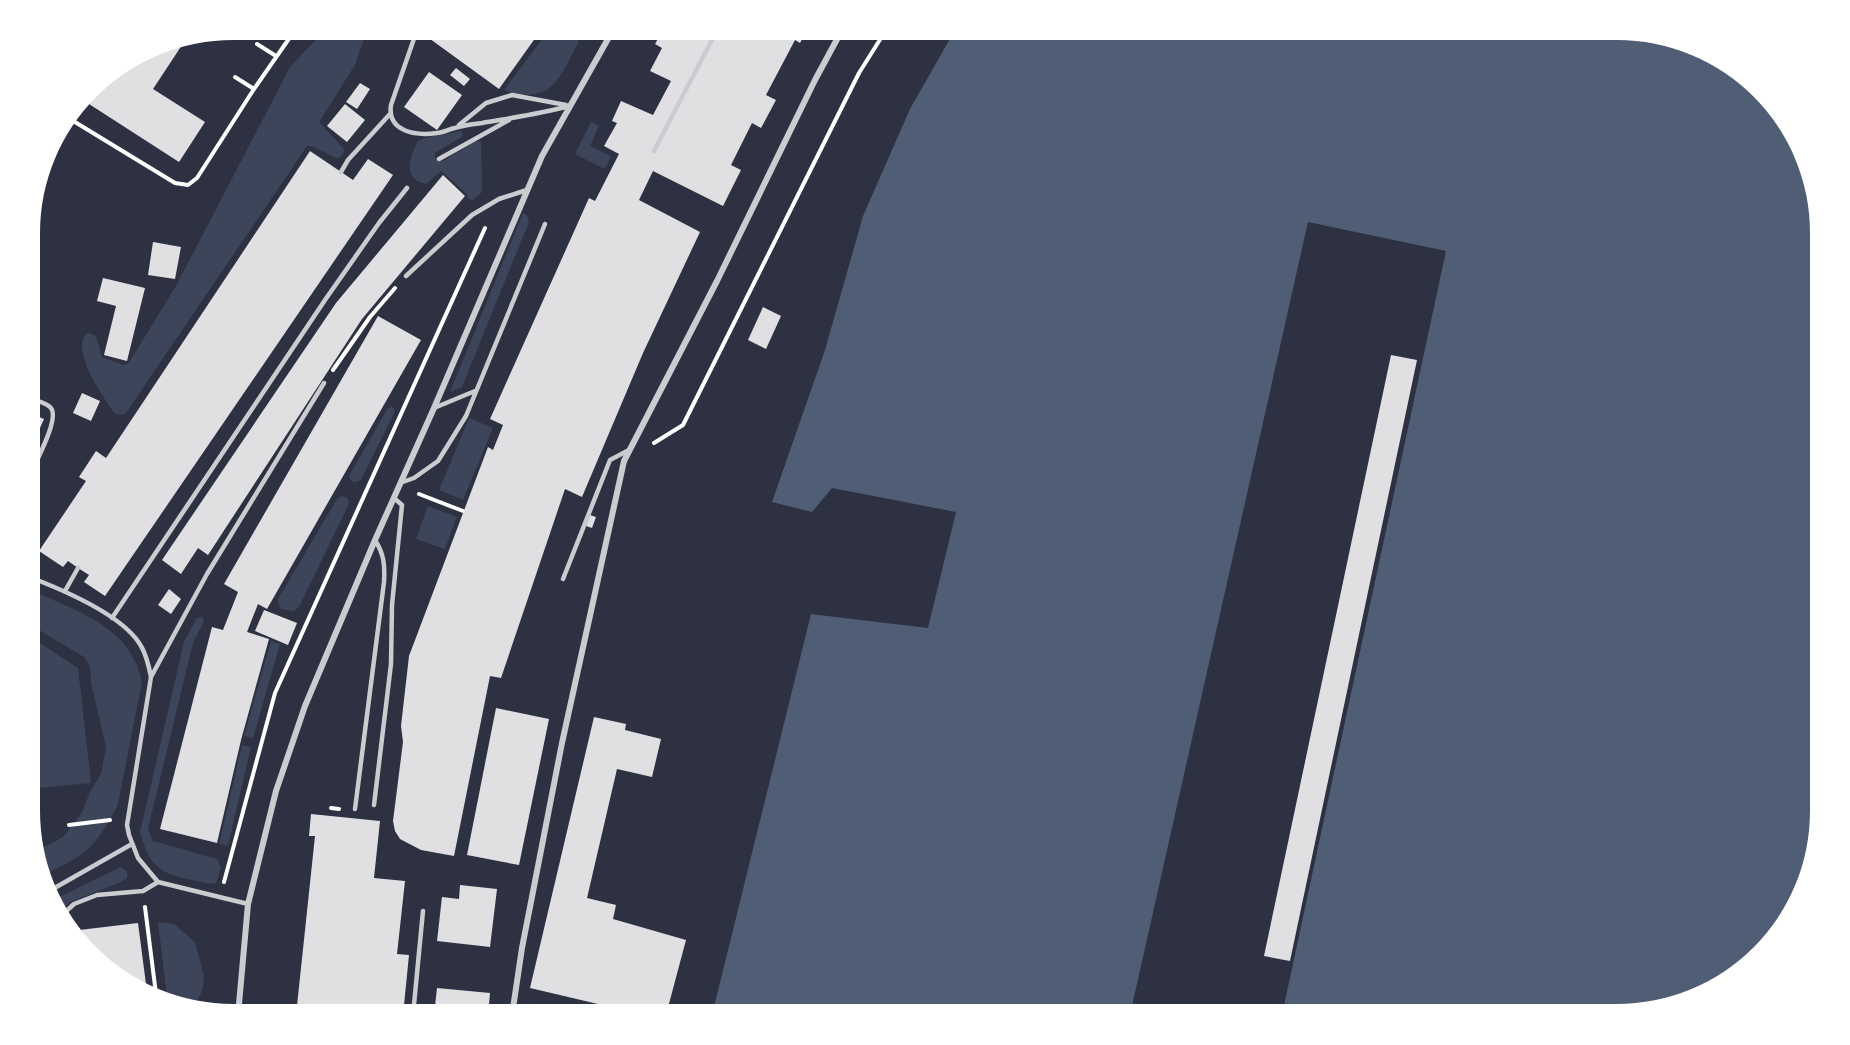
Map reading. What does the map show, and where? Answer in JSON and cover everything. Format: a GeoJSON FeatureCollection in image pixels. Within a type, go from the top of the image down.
{"type":"FeatureCollection","features":[{"type":"Feature","properties":{"kind":"street"},"geometry":{"type":"LineString","coordinates":[[239,1004],[248,904],[276,790],[305,706],[542,156],[607,41]]}},
{"type":"Feature","properties":{"kind":"street"},"geometry":{"type":"LineString","coordinates":[[514,1004],[522,948],[562,743],[624,461],[717,281],[814,80],[836,41]]}},
{"type":"Feature","properties":{"kind":"lane"},"geometry":{"type":"LineString","coordinates":[[341,172],[348,160],[390,114],[413,41]]}},
{"type":"Feature","properties":{"kind":"lane"},"geometry":{"type":"LineString","coordinates":[[654,151],[711,41]]}},
{"type":"Feature","properties":{"kind":"lane"},"geometry":{"type":"LineString","coordinates":[[457,127],[486,103],[512,94],[569,106]]}},
{"type":"Feature","properties":{"kind":"lane"},"geometry":{"type":"LineString","coordinates":[[390,114],[395,125],[403,130],[438,133],[457,127],[512,119],[569,106]]}},
{"type":"Feature","properties":{"kind":"lane"},"geometry":{"type":"LineString","coordinates":[[439,159],[512,119]]}},
{"type":"Feature","properties":{"kind":"lane"},"geometry":{"type":"LineString","coordinates":[[112,618],[325,300],[379,223],[407,188]]}},
{"type":"Feature","properties":{"kind":"lane"},"geometry":{"type":"LineString","coordinates":[[406,276],[472,215],[499,198],[527,190]]}},
{"type":"Feature","properties":{"kind":"lane"},"geometry":{"type":"LineString","coordinates":[[400,483],[414,478],[438,460],[466,416],[545,224]]}},
{"type":"Feature","properties":{"kind":"lane"},"geometry":{"type":"LineString","coordinates":[[248,904],[158,882],[138,858],[129,835],[128,818],[151,677],[207,573],[324,383]]}},
{"type":"Feature","properties":{"kind":"lane"},"geometry":{"type":"LineString","coordinates":[[434,408],[475,391]]}},
{"type":"Feature","properties":{"kind":"lane"},"geometry":{"type":"LineString","coordinates":[[40,403],[50,407],[54,414],[53,423],[40,453]]}},
{"type":"Feature","properties":{"kind":"lane"},"geometry":{"type":"LineString","coordinates":[[563,579],[610,460],[629,450]]}},
{"type":"Feature","properties":{"kind":"lane"},"geometry":{"type":"LineString","coordinates":[[374,806],[392,664],[392,605],[402,505],[393,498]]}},
{"type":"Feature","properties":{"kind":"lane"},"geometry":{"type":"LineString","coordinates":[[355,810],[384,582],[385,564],[382,550],[375,540]]}},
{"type":"Feature","properties":{"kind":"lane"},"geometry":{"type":"LineString","coordinates":[[65,591],[78,568]]}},
{"type":"Feature","properties":{"kind":"lane"},"geometry":{"type":"LineString","coordinates":[[40,581],[65,591],[112,618],[131,633],[141,646],[151,677]]}},
{"type":"Feature","properties":{"kind":"lane"},"geometry":{"type":"LineString","coordinates":[[56,887],[132,844]]}},
{"type":"Feature","properties":{"kind":"lane"},"geometry":{"type":"LineString","coordinates":[[68,910],[74,904],[97,896],[143,891],[158,882]]}},
{"type":"Feature","properties":{"kind":"lane"},"geometry":{"type":"LineString","coordinates":[[414,1004],[423,911]]}},
{"type":"Feature","properties":{"kind":"path"},"geometry":{"type":"LineString","coordinates":[[76,122],[175,183],[188,185],[197,178],[287,41]]}},
{"type":"Feature","properties":{"kind":"path"},"geometry":{"type":"LineString","coordinates":[[652,444],[683,425],[860,73],[880,41]]}},
{"type":"Feature","properties":{"kind":"path"},"geometry":{"type":"LineString","coordinates":[[257,44],[276,56]]}},
{"type":"Feature","properties":{"kind":"path"},"geometry":{"type":"LineString","coordinates":[[235,77],[254,89]]}},
{"type":"Feature","properties":{"kind":"path"},"geometry":{"type":"LineString","coordinates":[[219,898],[275,693],[499,198]]}},
{"type":"Feature","properties":{"kind":"path"},"geometry":{"type":"LineString","coordinates":[[324,383],[370,317],[406,276]]}},
{"type":"Feature","properties":{"kind":"path"},"geometry":{"type":"LineString","coordinates":[[440,502],[463,511]]}},
{"type":"Feature","properties":{"kind":"path"},"geometry":{"type":"LineString","coordinates":[[69,825],[128,818]]}},
{"type":"Feature","properties":{"kind":"path"},"geometry":{"type":"LineString","coordinates":[[143,891],[155,988]]}},
{"type":"Feature","properties":{"kind":"shaded area"},"geometry":{"type":"Polygon","coordinates":[[[949,40],[1617,40],[1667,47],[1690,55],[1734,80],[1753,97],[1784,137],[1795,160],[1806,196],[1809,221],[1809,824],[1806,849],[1795,885],[1784,908],[1762,939],[1744,957],[1702,985],[1654,1001],[1629,1004],[1284,1004],[1446,251],[1308,222],[1132,1004],[715,1004],[811,614],[928,628],[956,512],[832,488],[812,512],[772,502],[825,350],[863,216],[910,109],[949,40]]]}},
{"type":"Feature","properties":{"kind":"shaded area"},"geometry":{"type":"Polygon","coordinates":[[[315,41],[363,41],[355,65],[319,122],[345,152],[338,159],[307,146],[126,413],[121,415],[114,413],[96,385],[85,362],[82,342],[86,334],[96,336],[102,357],[123,365],[128,364],[176,286],[290,67],[315,41]]]}},
{"type":"Feature","properties":{"kind":"shaded area"},"geometry":{"type":"Polygon","coordinates":[[[541,41],[578,41],[558,80],[549,88],[523,95],[504,90],[541,41]]]}},
{"type":"Feature","properties":{"kind":"shaded area"},"geometry":{"type":"Polygon","coordinates":[[[591,122],[599,126],[590,146],[611,156],[605,169],[575,154],[591,122]]]}},
{"type":"Feature","properties":{"kind":"shaded area"},"geometry":{"type":"Polygon","coordinates":[[[462,131],[463,136],[435,153],[435,157],[438,161],[443,161],[476,141],[481,142],[482,192],[473,200],[468,199],[467,194],[441,171],[426,184],[413,178],[410,167],[412,154],[418,141],[462,131]]]}},
{"type":"Feature","properties":{"kind":"shaded area"},"geometry":{"type":"Polygon","coordinates":[[[523,213],[529,222],[462,387],[450,392],[523,213]]]}},
{"type":"Feature","properties":{"kind":"shaded area"},"geometry":{"type":"Polygon","coordinates":[[[392,406],[395,411],[361,480],[351,481],[349,476],[387,409],[392,406]]]}},
{"type":"Feature","properties":{"kind":"shaded area"},"geometry":{"type":"Polygon","coordinates":[[[469,418],[493,428],[463,500],[439,490],[469,418]]]}},
{"type":"Feature","properties":{"kind":"shaded area"},"geometry":{"type":"Polygon","coordinates":[[[342,496],[347,498],[348,506],[299,607],[294,611],[281,609],[278,599],[337,499],[342,496]]]}},
{"type":"Feature","properties":{"kind":"shaded area"},"geometry":{"type":"Polygon","coordinates":[[[428,506],[457,517],[445,549],[416,539],[428,506]]]}},
{"type":"Feature","properties":{"kind":"shaded area"},"geometry":{"type":"Polygon","coordinates":[[[40,594],[84,614],[114,634],[127,647],[136,663],[142,682],[115,811],[91,846],[71,861],[50,871],[44,846],[64,836],[81,814],[101,774],[106,747],[91,683],[90,666],[84,657],[40,631],[40,594]]]}},
{"type":"Feature","properties":{"kind":"shaded area"},"geometry":{"type":"Polygon","coordinates":[[[202,617],[204,621],[193,643],[148,829],[153,841],[217,859],[221,867],[216,883],[210,884],[164,872],[150,858],[140,832],[184,642],[197,618],[202,617]]]}},
{"type":"Feature","properties":{"kind":"shaded area"},"geometry":{"type":"Polygon","coordinates":[[[271,641],[280,644],[253,738],[244,736],[271,641]]]}},
{"type":"Feature","properties":{"kind":"shaded area"},"geometry":{"type":"Polygon","coordinates":[[[40,643],[78,668],[91,783],[40,788],[40,643]]]}},
{"type":"Feature","properties":{"kind":"shaded area"},"geometry":{"type":"Polygon","coordinates":[[[242,745],[251,747],[228,846],[219,844],[242,745]]]}},
{"type":"Feature","properties":{"kind":"shaded area"},"geometry":{"type":"Polygon","coordinates":[[[121,867],[127,872],[127,878],[119,883],[70,902],[65,906],[60,897],[121,867]]]}},
{"type":"Feature","properties":{"kind":"shaded area"},"geometry":{"type":"Polygon","coordinates":[[[158,922],[174,924],[195,942],[204,976],[203,989],[197,1001],[166,992],[158,922]]]}},
{"type":"Feature","properties":{"kind":"building"},"geometry":{"type":"Polygon","coordinates":[[[433,41],[533,41],[499,89],[433,41]]]}},
{"type":"Feature","properties":{"kind":"building"},"geometry":{"type":"Polygon","coordinates":[[[657,41],[795,41],[766,95],[776,100],[761,128],[752,123],[731,165],[741,170],[723,206],[653,171],[639,200],[700,232],[643,353],[582,497],[565,489],[501,678],[490,676],[454,856],[421,850],[400,839],[393,821],[403,742],[401,726],[409,656],[488,447],[493,450],[503,425],[490,419],[589,198],[595,201],[619,154],[604,146],[617,123],[612,121],[621,101],[653,115],[671,81],[650,71],[662,48],[655,44],[657,41]]]}},
{"type":"Feature","properties":{"kind":"building"},"geometry":{"type":"Polygon","coordinates":[[[180,49],[153,89],[205,122],[179,162],[90,104],[106,88],[137,66],[180,49]]]}},
{"type":"Feature","properties":{"kind":"building"},"geometry":{"type":"Polygon","coordinates":[[[456,68],[470,79],[464,86],[450,75],[456,68]]]}},
{"type":"Feature","properties":{"kind":"building"},"geometry":{"type":"Polygon","coordinates":[[[429,72],[462,95],[437,130],[404,107],[429,72]]]}},
{"type":"Feature","properties":{"kind":"building"},"geometry":{"type":"Polygon","coordinates":[[[360,83],[370,89],[357,109],[346,102],[360,83]]]}},
{"type":"Feature","properties":{"kind":"building"},"geometry":{"type":"Polygon","coordinates":[[[345,104],[365,120],[347,142],[327,126],[345,104]]]}},
{"type":"Feature","properties":{"kind":"building"},"geometry":{"type":"Polygon","coordinates":[[[310,151],[353,180],[368,159],[393,175],[105,596],[84,582],[89,575],[68,561],[63,567],[40,550],[86,481],[79,477],[96,451],[106,458],[310,151]]]}},
{"type":"Feature","properties":{"kind":"building"},"geometry":{"type":"Polygon","coordinates":[[[443,175],[465,196],[362,319],[208,555],[198,548],[181,574],[162,560],[336,303],[443,175]]]}},
{"type":"Feature","properties":{"kind":"building"},"geometry":{"type":"Polygon","coordinates":[[[153,242],[181,247],[175,279],[148,275],[153,242]]]}},
{"type":"Feature","properties":{"kind":"building"},"geometry":{"type":"Polygon","coordinates":[[[103,278],[145,288],[127,361],[104,355],[116,306],[97,301],[103,278]]]}},
{"type":"Feature","properties":{"kind":"building"},"geometry":{"type":"Polygon","coordinates":[[[763,307],[781,316],[766,349],[748,340],[763,307]]]}},
{"type":"Feature","properties":{"kind":"building"},"geometry":{"type":"Polygon","coordinates":[[[378,316],[421,340],[267,609],[258,604],[247,632],[269,639],[241,740],[217,843],[160,829],[212,627],[223,630],[238,592],[224,584],[378,316]]]}},
{"type":"Feature","properties":{"kind":"building"},"geometry":{"type":"Polygon","coordinates":[[[1391,355],[1417,360],[1290,961],[1264,956],[1391,355]]]}},
{"type":"Feature","properties":{"kind":"building"},"geometry":{"type":"Polygon","coordinates":[[[82,393],[100,401],[91,421],[73,413],[82,393]]]}},
{"type":"Feature","properties":{"kind":"building"},"geometry":{"type":"Polygon","coordinates":[[[590,515],[596,517],[592,528],[586,526],[590,515]]]}},
{"type":"Feature","properties":{"kind":"building"},"geometry":{"type":"Polygon","coordinates":[[[169,589],[181,599],[171,614],[158,605],[169,589]]]}},
{"type":"Feature","properties":{"kind":"building"},"geometry":{"type":"Polygon","coordinates":[[[264,610],[297,623],[288,645],[255,631],[264,610]]]}},
{"type":"Feature","properties":{"kind":"building"},"geometry":{"type":"Polygon","coordinates":[[[496,708],[549,719],[519,865],[467,855],[496,708]]]}},
{"type":"Feature","properties":{"kind":"building"},"geometry":{"type":"Polygon","coordinates":[[[594,717],[626,724],[625,730],[661,739],[652,777],[617,769],[587,898],[616,905],[613,919],[686,940],[669,1004],[598,1004],[530,988],[594,717]]]}},
{"type":"Feature","properties":{"kind":"building"},"geometry":{"type":"Polygon","coordinates":[[[311,814],[380,821],[374,878],[405,881],[397,954],[409,955],[404,1004],[297,1004],[315,836],[309,836],[311,814]]]}},
{"type":"Feature","properties":{"kind":"building"},"geometry":{"type":"Polygon","coordinates":[[[460,885],[497,889],[490,947],[437,941],[442,897],[459,899],[460,885]]]}},
{"type":"Feature","properties":{"kind":"building"},"geometry":{"type":"Polygon","coordinates":[[[138,923],[146,983],[106,957],[81,930],[138,923]]]}},
{"type":"Feature","properties":{"kind":"building"},"geometry":{"type":"Polygon","coordinates":[[[437,988],[490,993],[489,1004],[435,1004],[437,988]]]}}]}
